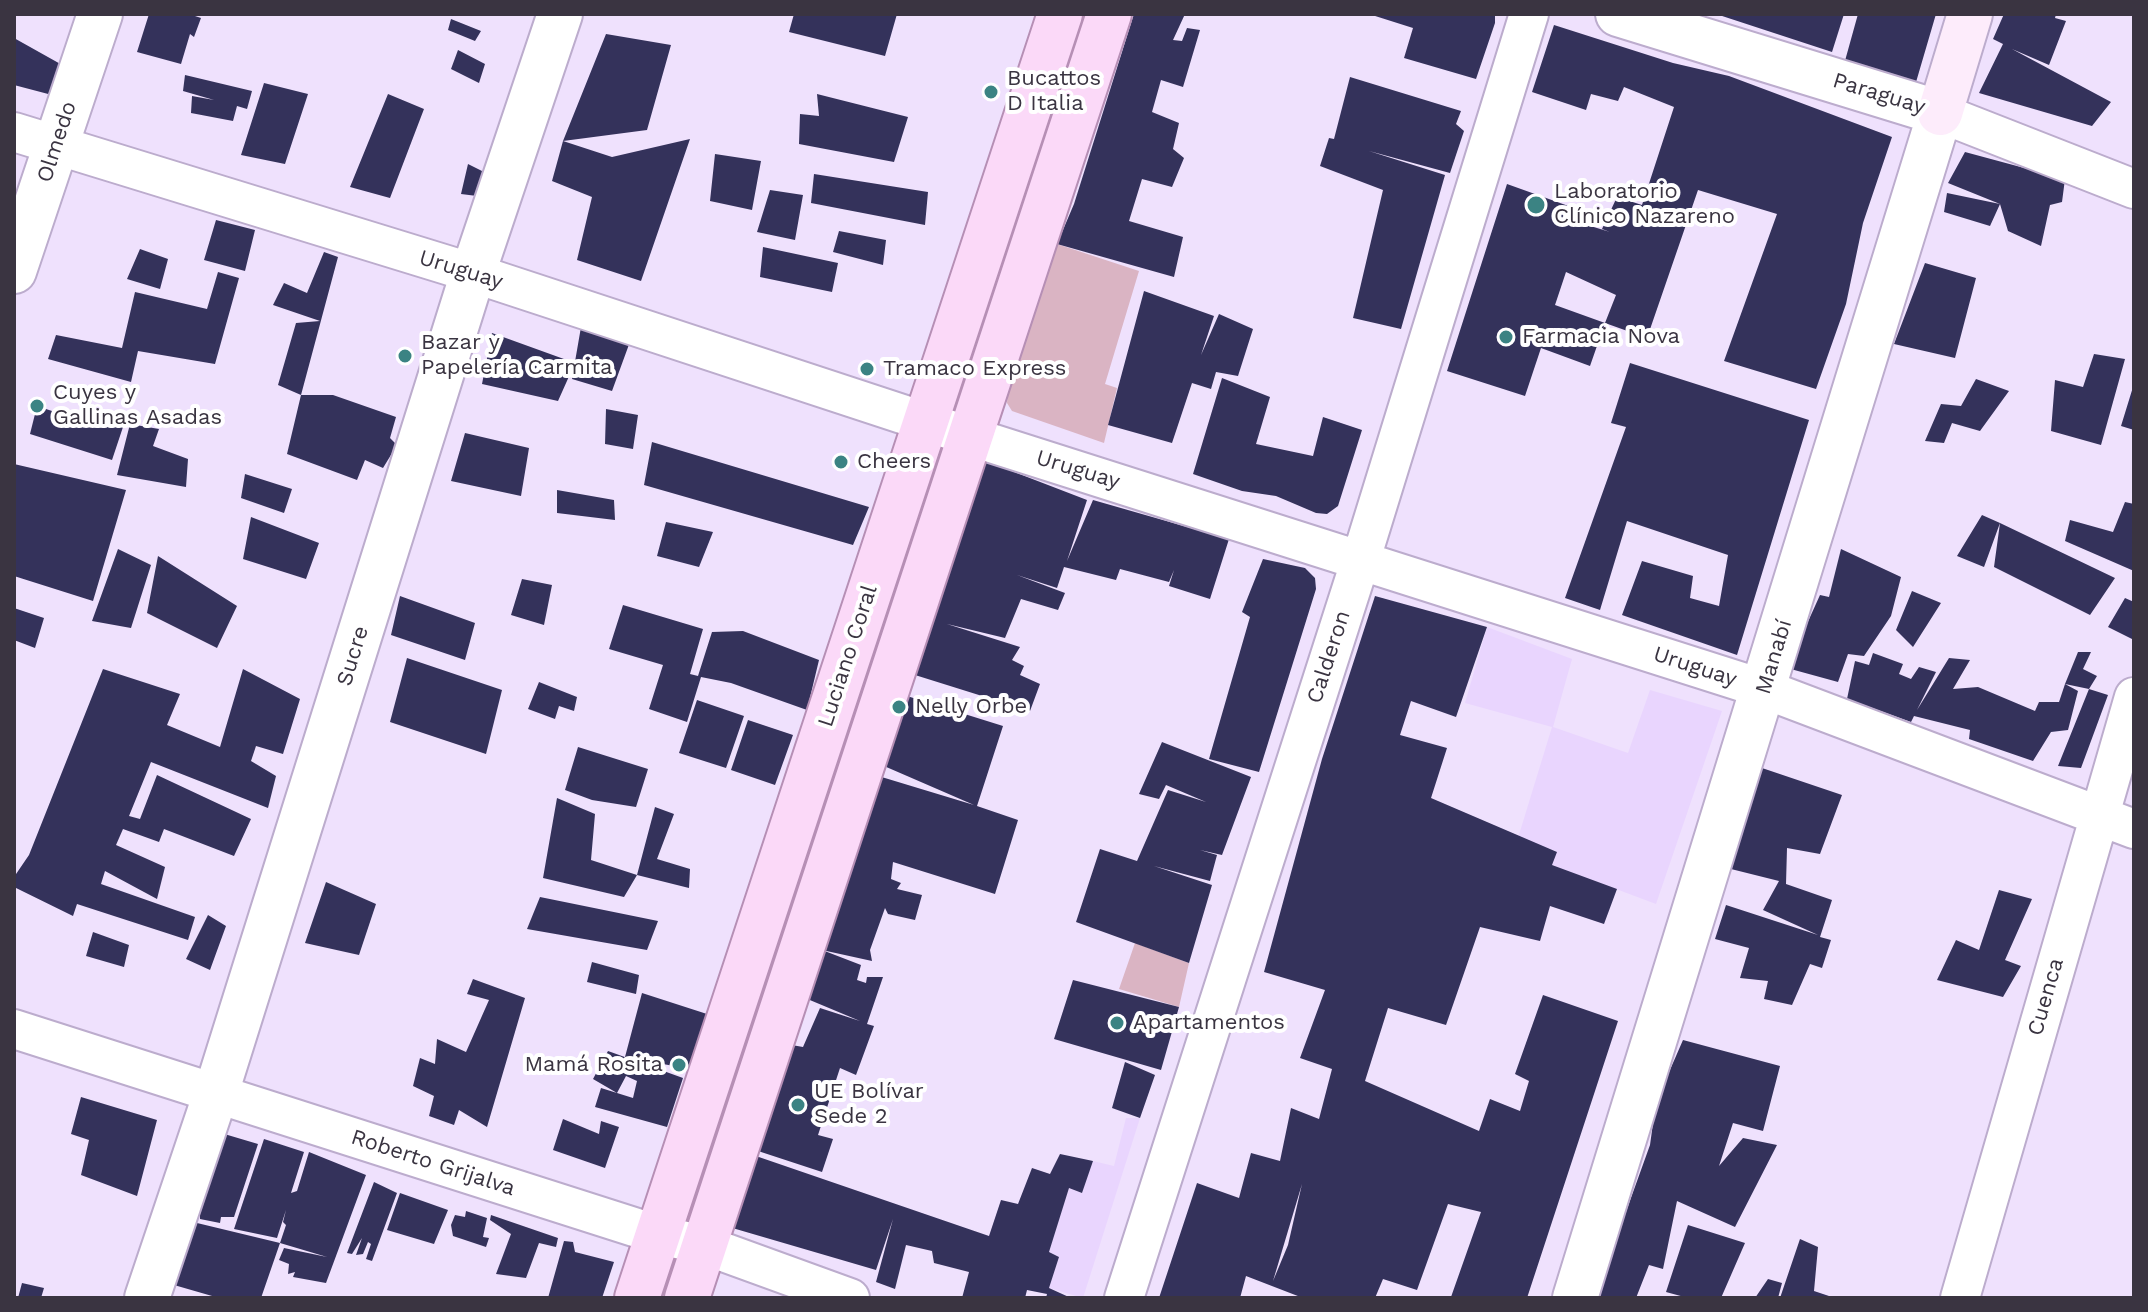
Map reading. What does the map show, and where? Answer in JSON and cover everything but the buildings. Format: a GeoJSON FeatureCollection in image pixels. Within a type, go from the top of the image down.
{"type":"FeatureCollection","features":[{"type":"Feature","properties":{"kind":"main road","name":"Luciano Coral"},"geometry":{"type":"LineString","coordinates":[[637,1298],[1060,14]]}},
{"type":"Feature","properties":{"kind":"main road"},"geometry":{"type":"LineString","coordinates":[[687,1298],[1109,14]]}},
{"type":"Feature","properties":{"kind":"main road","name":"Manabí"},"geometry":{"type":"LineString","coordinates":[[1940,113],[1970,14]]}},
{"type":"Feature","properties":{"kind":"street","name":"Olmedo"},"geometry":{"type":"LineString","coordinates":[[14,271],[100,14]]}},
{"type":"Feature","properties":{"kind":"street","name":"Sucre"},"geometry":{"type":"LineString","coordinates":[[147,1298],[216,1093],[473,273],[560,14]]}},
{"type":"Feature","properties":{"kind":"street","name":"Calderon"},"geometry":{"type":"LineString","coordinates":[[1124,1298],[1361,559],[1529,14]]}},
{"type":"Feature","properties":{"kind":"street","name":"Paraguay"},"geometry":{"type":"LineString","coordinates":[[1618,14],[1940,113],[2134,189]]}},
{"type":"Feature","properties":{"kind":"street","name":"Manabí"},"geometry":{"type":"LineString","coordinates":[[1575,1298],[1940,113]]}},
{"type":"Feature","properties":{"kind":"street","name":"Uruguay"},"geometry":{"type":"LineString","coordinates":[[14,132],[473,273],[925,419],[972,437],[1764,689],[2097,818],[2134,829]]}},
{"type":"Feature","properties":{"kind":"street","name":"Cuenca"},"geometry":{"type":"LineString","coordinates":[[1960,1298],[2134,697]]}},
{"type":"Feature","properties":{"kind":"street","name":"Roberto Grijalva"},"geometry":{"type":"LineString","coordinates":[[14,1029],[659,1235],[704,1245],[850,1298]]}},
{"type":"Feature","properties":{"kind":"shaded area"},"geometry":{"type":"Polygon","coordinates":[[[1057,244],[1139,271],[1105,384],[1117,388],[1104,443],[1012,411],[1007,403],[1008,389],[1057,244]]]}},
{"type":"Feature","properties":{"kind":"shaded area"},"geometry":{"type":"Polygon","coordinates":[[[1487,627],[1572,659],[1553,727],[1628,753],[1650,690],[1722,711],[1656,904],[1552,865],[1556,851],[1518,838],[1552,727],[1465,703],[1487,627]]]}},
{"type":"Feature","properties":{"kind":"shaded area"},"geometry":{"type":"Polygon","coordinates":[[[1135,943],[1189,963],[1179,1007],[1119,989],[1135,943]]]}},
{"type":"Feature","properties":{"kind":"shaded area"},"geometry":{"type":"Polygon","coordinates":[[[1126,1118],[1140,1118],[1083,1298],[1049,1288],[1059,1257],[1049,1252],[1069,1188],[1082,1193],[1093,1161],[1114,1166],[1126,1118]]]}},
{"type":"Feature","properties":{"kind":"place","name":"Bucattos D Italia"},"geometry":{"type":"Point","coordinates":[991,92]}},
{"type":"Feature","properties":{"kind":"place","name":"Laboratorio Clínico Nazareno"},"geometry":{"type":"Point","coordinates":[1536,205]}},
{"type":"Feature","properties":{"kind":"place","name":"Farmacia Nova"},"geometry":{"type":"Point","coordinates":[1506,337]}},
{"type":"Feature","properties":{"kind":"place","name":"Bazar y Papelería Carmita"},"geometry":{"type":"Point","coordinates":[405,356]}},
{"type":"Feature","properties":{"kind":"place","name":"Tramaco Express"},"geometry":{"type":"Point","coordinates":[867,369]}},
{"type":"Feature","properties":{"kind":"place","name":"Cuyes y Gallinas Asadas"},"geometry":{"type":"Point","coordinates":[37,406]}},
{"type":"Feature","properties":{"kind":"place","name":"Cheers"},"geometry":{"type":"Point","coordinates":[841,462]}},
{"type":"Feature","properties":{"kind":"place","name":"Nelly Orbe"},"geometry":{"type":"Point","coordinates":[899,707]}},
{"type":"Feature","properties":{"kind":"place","name":"Apartamentos"},"geometry":{"type":"Point","coordinates":[1117,1023]}},
{"type":"Feature","properties":{"kind":"place","name":"Mamá Rosita"},"geometry":{"type":"Point","coordinates":[679,1065]}},
{"type":"Feature","properties":{"kind":"place","name":"UE Bolívar Sede 2"},"geometry":{"type":"Point","coordinates":[798,1105]}}]}
